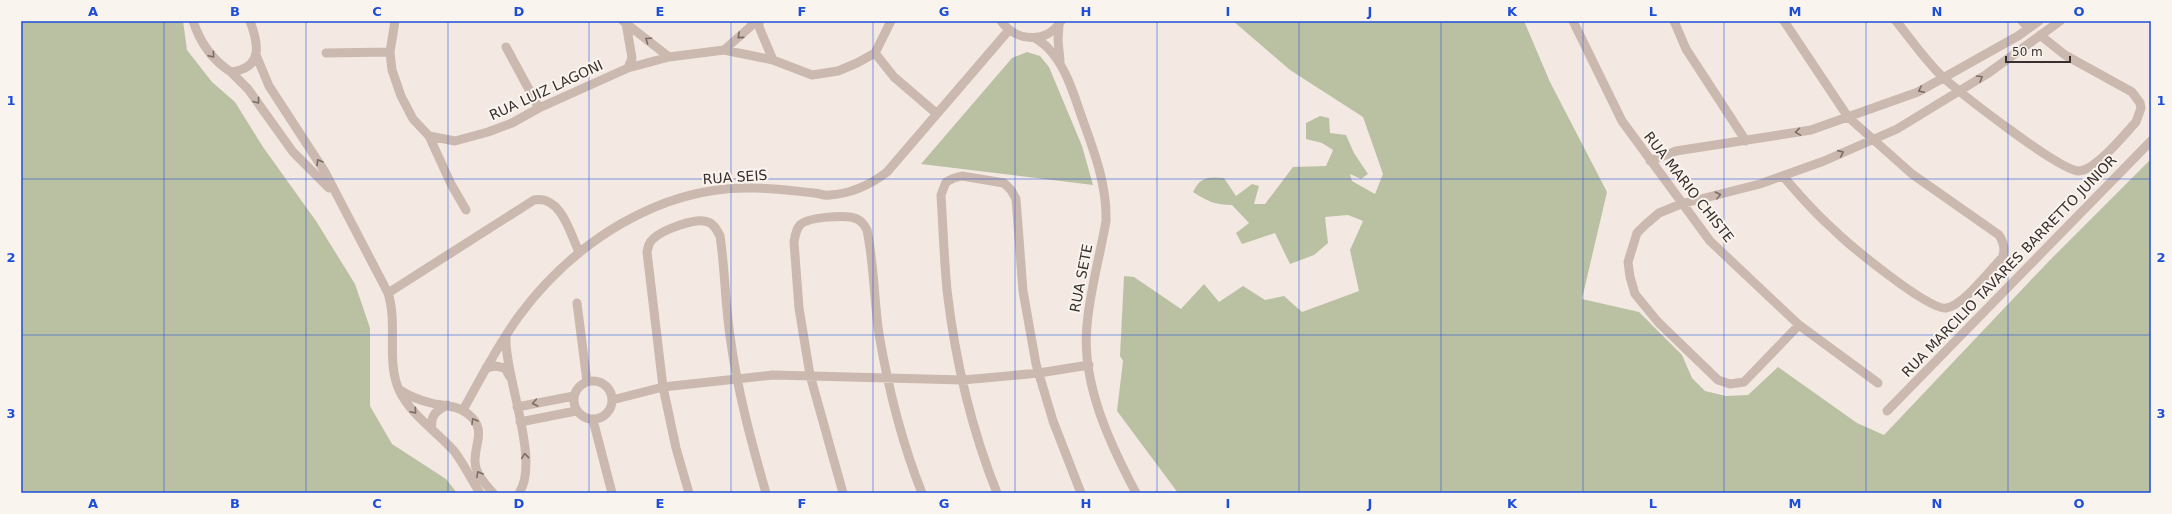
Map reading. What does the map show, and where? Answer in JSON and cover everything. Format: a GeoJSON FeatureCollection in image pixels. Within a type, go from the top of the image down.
{"type":"FeatureCollection","features":[{"type":"Feature","properties":{"kind":"street"},"geometry":{"type":"LineString","coordinates":[[193,21],[204,45],[221,65],[231,72],[248,89],[293,152],[323,181],[344,208]]}},
{"type":"Feature","properties":{"kind":"street"},"geometry":{"type":"LineString","coordinates":[[250,21],[254,26],[256,55],[269,86],[311,149],[344,208],[388,293],[393,314],[394,374],[399,390],[407,403],[461,460],[480,493]]}},
{"type":"Feature","properties":{"kind":"street"},"geometry":{"type":"LineString","coordinates":[[395,21],[390,52],[392,70],[401,96],[413,118],[429,136],[450,184],[466,210]]}},
{"type":"Feature","properties":{"kind":"street"},"geometry":{"type":"LineString","coordinates":[[724,50],[750,27],[754,21]]}},
{"type":"Feature","properties":{"kind":"street"},"geometry":{"type":"LineString","coordinates":[[759,21],[759,28],[773,60]]}},
{"type":"Feature","properties":{"kind":"street"},"geometry":{"type":"LineString","coordinates":[[891,21],[875,52],[894,77],[936,114]]}},
{"type":"Feature","properties":{"kind":"street"},"geometry":{"type":"LineString","coordinates":[[1001,21],[1009,30],[1022,37],[1035,38],[1048,34],[1060,23]]}},
{"type":"Feature","properties":{"kind":"street","name":"RUA MARIO CHISTE"},"geometry":{"type":"LineString","coordinates":[[1572,21],[1622,121],[1680,204],[1710,241],[1799,326],[1878,384]]}},
{"type":"Feature","properties":{"kind":"street"},"geometry":{"type":"LineString","coordinates":[[1674,21],[1686,49],[1746,141]]}},
{"type":"Feature","properties":{"kind":"street"},"geometry":{"type":"LineString","coordinates":[[1784,21],[1848,117],[1872,140],[1912,174],[1999,235],[2003,243],[2004,253],[2002,258],[1977,285],[1955,305],[1940,309],[1882,270],[1834,230],[1802,199],[1784,176]]}},
{"type":"Feature","properties":{"kind":"street"},"geometry":{"type":"LineString","coordinates":[[1896,21],[1944,78],[2028,143],[2070,168],[2078,171],[2091,167],[2136,122],[2140,115],[2140,103],[2132,92],[2065,55],[2040,35]]}},
{"type":"Feature","properties":{"kind":"street"},"geometry":{"type":"LineString","coordinates":[[2022,21],[2029,28]]}},
{"type":"Feature","properties":{"kind":"street"},"geometry":{"type":"LineString","coordinates":[[1650,162],[1676,151],[1811,130],[1918,92],[2039,21]]}},
{"type":"Feature","properties":{"kind":"street"},"geometry":{"type":"LineString","coordinates":[[1799,326],[1744,382],[1730,384],[1718,380],[1658,322],[1636,294],[1630,277],[1628,262],[1638,233],[1659,213],[1680,204],[1760,184],[1784,176],[1897,129],[1987,74],[2060,21]]}},
{"type":"Feature","properties":{"kind":"street"},"geometry":{"type":"LineString","coordinates":[[625,22],[669,57]]}},
{"type":"Feature","properties":{"kind":"street"},"geometry":{"type":"LineString","coordinates":[[625,22],[632,58],[628,68]]}},
{"type":"Feature","properties":{"kind":"street","name":"RUA SETE"},"geometry":{"type":"LineString","coordinates":[[1060,23],[1058,40],[1061,66]]}},
{"type":"Feature","properties":{"kind":"street","name":"RUA SEIS"},"geometry":{"type":"LineString","coordinates":[[463,410],[506,335],[532,299],[558,271],[579,252],[603,235],[636,216],[693,194],[733,188],[752,188],[788,190],[827,196],[860,188],[887,172],[1009,30]]}},
{"type":"Feature","properties":{"kind":"street","name":"RUA SETE"},"geometry":{"type":"LineString","coordinates":[[1035,38],[1050,49],[1061,66],[1092,147],[1102,181],[1106,207],[1104,232],[1087,327],[1089,365],[1092,386],[1103,417],[1122,466],[1136,493]]}},
{"type":"Feature","properties":{"kind":"street"},"geometry":{"type":"LineString","coordinates":[[506,47],[539,108]]}},
{"type":"Feature","properties":{"kind":"street","name":"RUA LUIZ LAGONI"},"geometry":{"type":"LineString","coordinates":[[429,136],[455,141],[512,123],[539,108],[628,68],[669,57],[724,50],[773,60],[812,75],[838,71],[857,63],[875,52]]}},
{"type":"Feature","properties":{"kind":"street"},"geometry":{"type":"LineString","coordinates":[[326,53],[390,52]]}},
{"type":"Feature","properties":{"kind":"street"},"geometry":{"type":"LineString","coordinates":[[231,72],[248,67],[256,55]]}},
{"type":"Feature","properties":{"kind":"street","name":"RUA MARCILIO TAVARES BARRETTO JUNIOR"},"geometry":{"type":"LineString","coordinates":[[1887,411],[2151,141]]}},
{"type":"Feature","properties":{"kind":"street"},"geometry":{"type":"LineString","coordinates":[[997,493],[978,441],[957,356],[947,291],[941,195],[946,182],[958,177],[1004,184],[1011,190],[1016,199],[1023,291],[1031,340],[1053,421],[1081,493]]}},
{"type":"Feature","properties":{"kind":"street"},"geometry":{"type":"LineString","coordinates":[[388,293],[534,200],[545,200],[555,206],[579,252]]}},
{"type":"Feature","properties":{"kind":"street"},"geometry":{"type":"LineString","coordinates":[[844,493],[810,375],[799,308],[794,242],[796,232],[800,224],[808,220],[851,217],[862,222],[867,230],[879,334],[905,442],[922,493]]}},
{"type":"Feature","properties":{"kind":"street"},"geometry":{"type":"LineString","coordinates":[[690,493],[676,448],[663,387],[648,248],[651,241],[657,236],[691,221],[702,220],[710,222],[720,236],[726,310],[737,378],[749,432],[766,493]]}},
{"type":"Feature","properties":{"kind":"street"},"geometry":{"type":"LineString","coordinates":[[577,303],[587,382]]}},
{"type":"Feature","properties":{"kind":"street"},"geometry":{"type":"LineString","coordinates":[[506,335],[506,352],[520,422],[529,493]]}},
{"type":"Feature","properties":{"kind":"street"},"geometry":{"type":"LineString","coordinates":[[612,400],[663,387],[737,378],[810,375],[889,379],[963,380],[1089,365]]}},
{"type":"Feature","properties":{"kind":"street"},"geometry":{"type":"LineString","coordinates":[[486,368],[495,366],[505,368],[512,382]]}},
{"type":"Feature","properties":{"kind":"street"},"geometry":{"type":"LineString","coordinates":[[597,381],[606,386],[612,400],[607,414],[593,420],[584,418],[576,411],[574,396],[578,387],[587,382],[597,381]]}},
{"type":"Feature","properties":{"kind":"street"},"geometry":{"type":"LineString","coordinates":[[399,390],[418,399],[448,405],[463,410],[472,417],[478,428],[479,438],[476,452],[476,468],[493,493]]}},
{"type":"Feature","properties":{"kind":"street"},"geometry":{"type":"LineString","coordinates":[[517,407],[574,396]]}},
{"type":"Feature","properties":{"kind":"street"},"geometry":{"type":"LineString","coordinates":[[432,429],[431,419],[433,414],[448,405]]}},
{"type":"Feature","properties":{"kind":"street"},"geometry":{"type":"LineString","coordinates":[[520,422],[576,411]]}},
{"type":"Feature","properties":{"kind":"street"},"geometry":{"type":"LineString","coordinates":[[593,420],[612,493]]}},
{"type":"Feature","properties":{"kind":"street"},"geometry":{"type":"LineString","coordinates":[[461,460],[470,458],[476,452]]}},
{"type":"Feature","properties":{"kind":"street"},"geometry":{"type":"LineString","coordinates":[[519,493],[524,487],[526,476]]}},
{"type":"Feature","properties":{"kind":"green space"},"geometry":{"type":"Polygon","coordinates":[[[21,21],[183,21],[187,50],[212,82],[235,102],[263,147],[316,221],[355,284],[370,328],[370,406],[392,444],[446,479],[457,493],[21,493],[21,21]]]}},
{"type":"Feature","properties":{"kind":"green space"},"geometry":{"type":"Polygon","coordinates":[[[1233,21],[1524,21],[1550,82],[1607,192],[1582,299],[1639,312],[1682,355],[1692,378],[1705,391],[1726,396],[1748,395],[1778,367],[1857,423],[1884,435],[2050,260],[2151,159],[2151,493],[1178,493],[1117,411],[1123,361],[1120,356],[1124,276],[1134,277],[1181,309],[1204,284],[1219,302],[1243,286],[1265,300],[1284,296],[1302,312],[1359,291],[1350,250],[1363,221],[1348,215],[1325,217],[1328,243],[1314,255],[1290,264],[1275,233],[1242,244],[1236,233],[1249,223],[1232,205],[1211,202],[1193,192],[1202,180],[1209,178],[1224,178],[1236,196],[1252,184],[1259,186],[1254,204],[1265,204],[1293,167],[1326,166],[1333,150],[1322,143],[1306,139],[1306,123],[1320,116],[1329,118],[1330,133],[1346,135],[1354,153],[1368,174],[1361,179],[1350,174],[1352,181],[1375,194],[1383,174],[1363,117],[1290,70],[1233,21]]]}},
{"type":"Feature","properties":{"kind":"green space"},"geometry":{"type":"Polygon","coordinates":[[[1027,52],[1040,56],[1049,67],[1082,146],[1093,185],[921,164],[1012,58],[1027,52]]]}}]}
